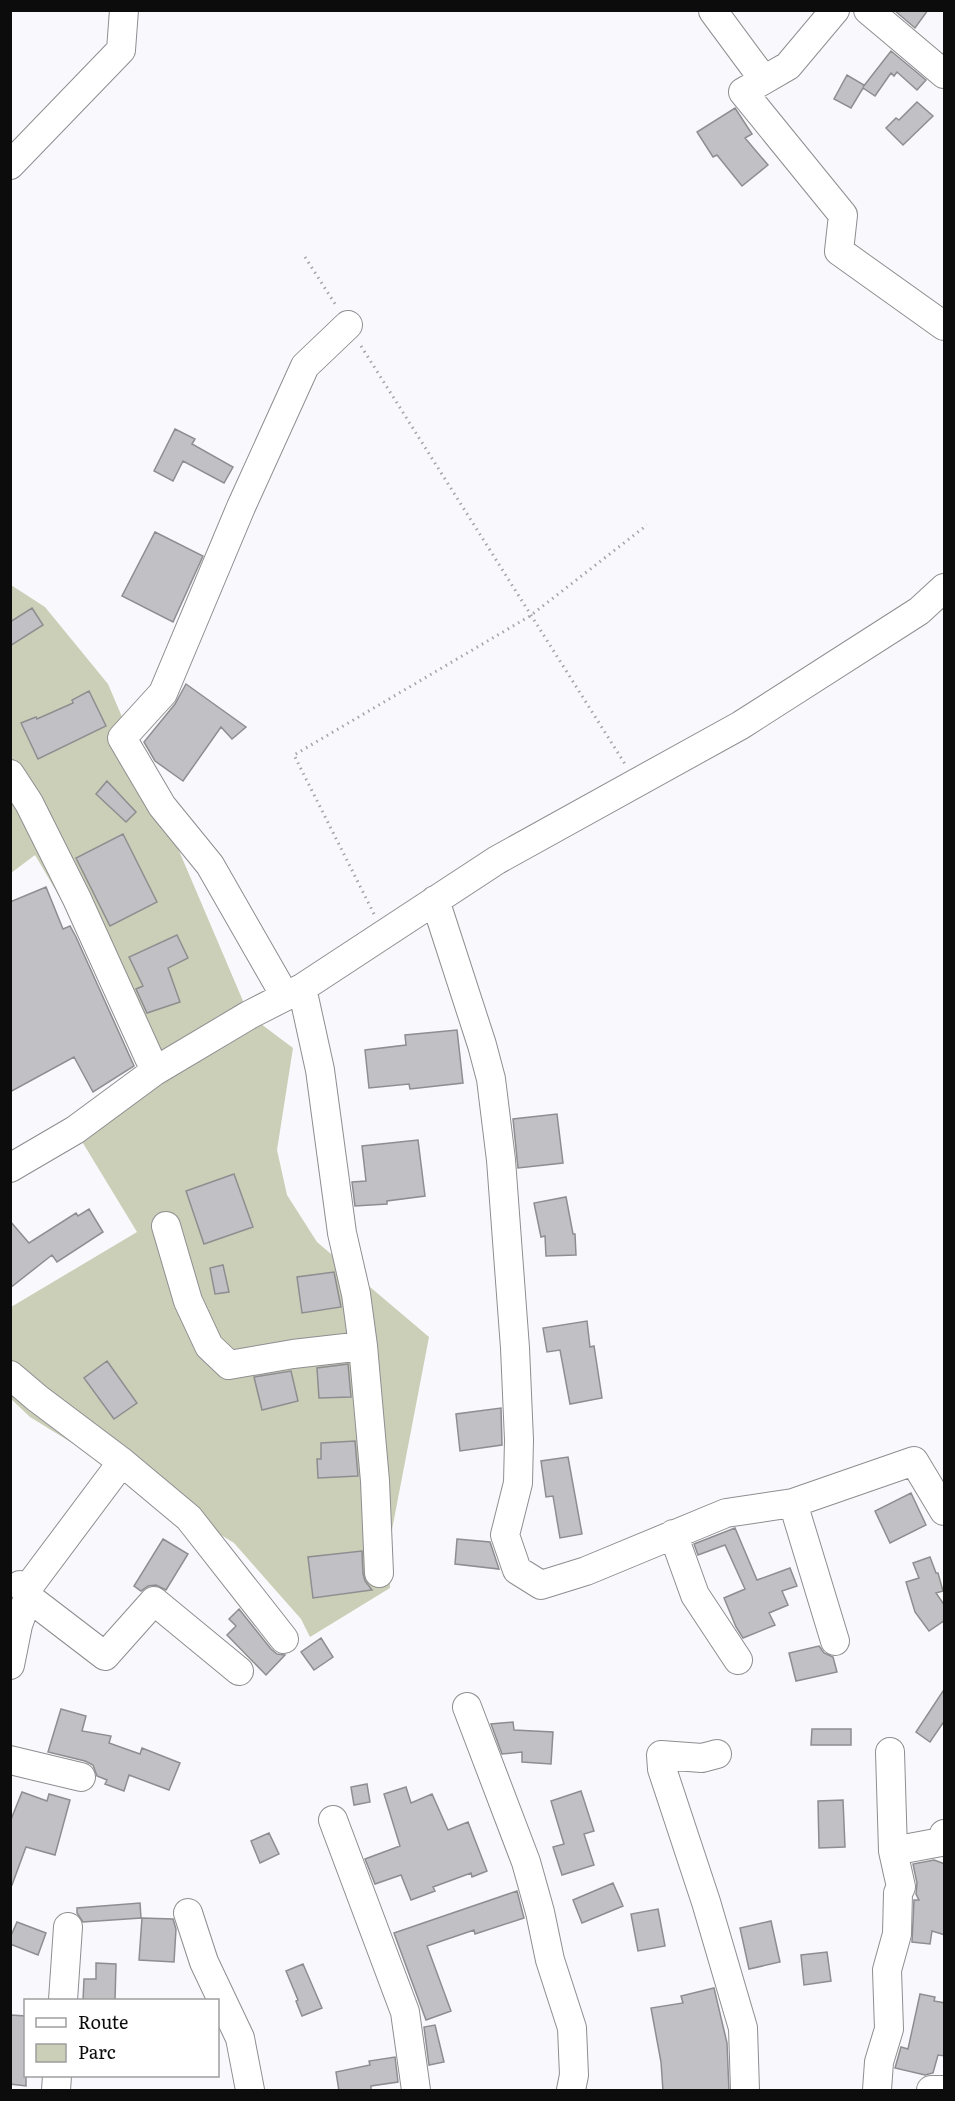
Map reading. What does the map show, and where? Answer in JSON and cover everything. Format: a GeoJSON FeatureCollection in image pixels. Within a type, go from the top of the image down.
{"type":"FeatureCollection","features":[{"type":"Feature","properties":{"kind":"street"},"geometry":{"type":"LineString","coordinates":[[10,165],[121,50],[124,10]]}},
{"type":"Feature","properties":{"kind":"street"},"geometry":{"type":"LineString","coordinates":[[868,10],[945,74]]}},
{"type":"Feature","properties":{"kind":"street"},"geometry":{"type":"LineString","coordinates":[[713,11],[764,80]]}},
{"type":"Feature","properties":{"kind":"street"},"geometry":{"type":"LineString","coordinates":[[829,13],[788,66],[743,92],[843,214],[838,251],[945,326]]}},
{"type":"Feature","properties":{"kind":"street"},"geometry":{"type":"LineString","coordinates":[[348,325],[305,366],[240,507],[163,693],[122,738],[162,806],[210,865],[294,992],[320,1070],[342,1233],[356,1294],[363,1346],[374,1470],[379,1573]]}},
{"type":"Feature","properties":{"kind":"street"},"geometry":{"type":"LineString","coordinates":[[14,1172],[155,1071],[249,1015],[294,992],[497,860],[741,725],[919,611],[945,588]]}},
{"type":"Feature","properties":{"kind":"street"},"geometry":{"type":"LineString","coordinates":[[10,774],[29,803],[77,899],[155,1071]]}},
{"type":"Feature","properties":{"kind":"street"},"geometry":{"type":"LineString","coordinates":[[435,900],[483,1046],[491,1079],[501,1160],[515,1348],[519,1440],[518,1483],[505,1535],[517,1570],[541,1585],[586,1571],[726,1513],[793,1503],[914,1461],[945,1511]]}},
{"type":"Feature","properties":{"kind":"street"},"geometry":{"type":"LineString","coordinates":[[166,1226],[188,1302],[209,1346],[229,1365],[293,1354],[363,1346]]}},
{"type":"Feature","properties":{"kind":"street"},"geometry":{"type":"LineString","coordinates":[[10,1375],[122,1462],[189,1518],[284,1639]]}},
{"type":"Feature","properties":{"kind":"street"},"geometry":{"type":"LineString","coordinates":[[10,1665],[22,1588],[122,1462]]}},
{"type":"Feature","properties":{"kind":"street"},"geometry":{"type":"LineString","coordinates":[[793,1503],[835,1641]]}},
{"type":"Feature","properties":{"kind":"street"},"geometry":{"type":"LineString","coordinates":[[673,1534],[695,1595],[738,1660]]}},
{"type":"Feature","properties":{"kind":"street"},"geometry":{"type":"LineString","coordinates":[[22,1588],[105,1656],[154,1601],[239,1671]]}},
{"type":"Feature","properties":{"kind":"street"},"geometry":{"type":"LineString","coordinates":[[467,1707],[526,1862],[550,1960],[572,2028],[574,2075],[572,2091]]}},
{"type":"Feature","properties":{"kind":"street"},"geometry":{"type":"LineString","coordinates":[[877,2091],[879,2062],[889,2029],[887,1970],[896,1942],[898,1893],[901,1887],[893,1851],[890,1752]]}},
{"type":"Feature","properties":{"kind":"street"},"geometry":{"type":"LineString","coordinates":[[717,1754],[702,1758],[661,1755],[662,1769],[706,1902],[743,2028],[745,2091]]}},
{"type":"Feature","properties":{"kind":"street"},"geometry":{"type":"LineString","coordinates":[[10,1760],[81,1777]]}},
{"type":"Feature","properties":{"kind":"street"},"geometry":{"type":"LineString","coordinates":[[333,1820],[405,2012],[416,2091]]}},
{"type":"Feature","properties":{"kind":"street"},"geometry":{"type":"LineString","coordinates":[[893,1851],[929,1845],[943,1840]]}},
{"type":"Feature","properties":{"kind":"street"},"geometry":{"type":"LineString","coordinates":[[188,1913],[204,1962],[240,2038],[250,2091]]}},
{"type":"Feature","properties":{"kind":"street"},"geometry":{"type":"LineString","coordinates":[[63,1999],[68,1927]]}},
{"type":"Feature","properties":{"kind":"street"},"geometry":{"type":"LineString","coordinates":[[931,2091],[945,2090]]}},
{"type":"Feature","properties":{"kind":"path"},"geometry":{"type":"LineString","coordinates":[[305,256],[637,783]]}},
{"type":"Feature","properties":{"kind":"path"},"geometry":{"type":"LineString","coordinates":[[384,934],[294,755],[530,616],[647,525]]}},
{"type":"Feature","properties":{"kind":"green space"},"geometry":{"type":"Polygon","coordinates":[[[11,585],[45,607],[108,684],[249,1015],[293,1048],[277,1150],[287,1195],[317,1242],[429,1337],[391,1535],[390,1588],[310,1637],[301,1619],[234,1543],[30,1417],[11,1399],[11,1307],[137,1232],[75,1130],[155,1071],[132,1020],[35,855],[11,873],[11,585]]]}},
{"type":"Feature","properties":{"kind":"building"},"geometry":{"type":"Polygon","coordinates":[[[894,10],[928,10],[915,28],[894,10]]]}},
{"type":"Feature","properties":{"kind":"building"},"geometry":{"type":"Polygon","coordinates":[[[891,51],[926,80],[917,90],[897,72],[894,76],[891,73],[875,96],[863,88],[851,108],[834,99],[847,75],[864,85],[863,87],[891,51]]]}},
{"type":"Feature","properties":{"kind":"building"},"geometry":{"type":"Polygon","coordinates":[[[917,102],[933,116],[903,145],[886,128],[896,118],[899,120],[917,102]]]}},
{"type":"Feature","properties":{"kind":"building"},"geometry":{"type":"Polygon","coordinates":[[[735,108],[752,134],[745,138],[768,165],[742,186],[717,155],[713,157],[697,132],[735,108]]]}},
{"type":"Feature","properties":{"kind":"building"},"geometry":{"type":"Polygon","coordinates":[[[175,429],[195,439],[192,444],[233,467],[224,483],[183,461],[173,481],[154,471],[175,429]]]}},
{"type":"Feature","properties":{"kind":"building"},"geometry":{"type":"Polygon","coordinates":[[[155,532],[203,556],[173,622],[122,596],[155,532]]]}},
{"type":"Feature","properties":{"kind":"building"},"geometry":{"type":"Polygon","coordinates":[[[32,608],[43,625],[10,646],[10,622],[32,608]]]}},
{"type":"Feature","properties":{"kind":"building"},"geometry":{"type":"Polygon","coordinates":[[[186,684],[246,727],[232,739],[221,727],[183,781],[155,761],[144,742],[175,704],[186,684]]]}},
{"type":"Feature","properties":{"kind":"building"},"geometry":{"type":"Polygon","coordinates":[[[89,691],[106,726],[38,759],[21,723],[36,717],[37,719],[73,703],[72,700],[89,691]]]}},
{"type":"Feature","properties":{"kind":"building"},"geometry":{"type":"Polygon","coordinates":[[[107,781],[136,812],[126,822],[96,794],[107,781]]]}},
{"type":"Feature","properties":{"kind":"building"},"geometry":{"type":"Polygon","coordinates":[[[123,834],[157,902],[110,926],[76,858],[123,834]]]}},
{"type":"Feature","properties":{"kind":"building"},"geometry":{"type":"Polygon","coordinates":[[[46,887],[63,929],[70,926],[76,937],[134,1066],[93,1092],[74,1057],[10,1092],[10,902],[46,887]]]}},
{"type":"Feature","properties":{"kind":"building"},"geometry":{"type":"Polygon","coordinates":[[[177,935],[188,958],[168,968],[180,1002],[147,1013],[136,989],[143,986],[129,957],[177,935]]]}},
{"type":"Feature","properties":{"kind":"building"},"geometry":{"type":"Polygon","coordinates":[[[457,1030],[463,1083],[410,1089],[409,1084],[369,1088],[365,1050],[406,1045],[405,1035],[457,1030]]]}},
{"type":"Feature","properties":{"kind":"building"},"geometry":{"type":"Polygon","coordinates":[[[557,1114],[563,1163],[518,1168],[513,1119],[557,1114]]]}},
{"type":"Feature","properties":{"kind":"building"},"geometry":{"type":"Polygon","coordinates":[[[418,1140],[425,1196],[387,1201],[387,1204],[355,1206],[352,1182],[366,1181],[362,1146],[418,1140]]]}},
{"type":"Feature","properties":{"kind":"building"},"geometry":{"type":"Polygon","coordinates":[[[234,1174],[253,1227],[204,1244],[186,1191],[234,1174]]]}},
{"type":"Feature","properties":{"kind":"building"},"geometry":{"type":"Polygon","coordinates":[[[566,1197],[573,1234],[575,1234],[576,1255],[546,1256],[545,1236],[541,1237],[534,1203],[566,1197]]]}},
{"type":"Feature","properties":{"kind":"building"},"geometry":{"type":"Polygon","coordinates":[[[89,1209],[103,1232],[57,1262],[52,1255],[10,1288],[10,1221],[29,1243],[76,1213],[78,1216],[89,1209]]]}},
{"type":"Feature","properties":{"kind":"building"},"geometry":{"type":"Polygon","coordinates":[[[223,1265],[229,1292],[215,1294],[210,1268],[223,1265]]]}},
{"type":"Feature","properties":{"kind":"building"},"geometry":{"type":"Polygon","coordinates":[[[334,1272],[341,1307],[302,1313],[297,1277],[334,1272]]]}},
{"type":"Feature","properties":{"kind":"building"},"geometry":{"type":"Polygon","coordinates":[[[587,1321],[590,1347],[594,1346],[602,1398],[570,1404],[560,1350],[547,1352],[543,1328],[587,1321]]]}},
{"type":"Feature","properties":{"kind":"building"},"geometry":{"type":"Polygon","coordinates":[[[107,1361],[137,1403],[114,1419],[84,1378],[107,1361]]]}},
{"type":"Feature","properties":{"kind":"building"},"geometry":{"type":"Polygon","coordinates":[[[348,1364],[351,1397],[319,1398],[317,1368],[348,1364]]]}},
{"type":"Feature","properties":{"kind":"building"},"geometry":{"type":"Polygon","coordinates":[[[291,1371],[298,1401],[262,1410],[254,1377],[291,1371]]]}},
{"type":"Feature","properties":{"kind":"building"},"geometry":{"type":"Polygon","coordinates":[[[501,1408],[502,1445],[460,1451],[456,1414],[501,1408]]]}},
{"type":"Feature","properties":{"kind":"building"},"geometry":{"type":"Polygon","coordinates":[[[355,1441],[358,1476],[318,1478],[317,1459],[321,1459],[321,1443],[355,1441]]]}},
{"type":"Feature","properties":{"kind":"building"},"geometry":{"type":"Polygon","coordinates":[[[568,1457],[582,1534],[560,1538],[553,1496],[546,1497],[541,1461],[568,1457]]]}},
{"type":"Feature","properties":{"kind":"building"},"geometry":{"type":"Polygon","coordinates":[[[911,1493],[926,1525],[890,1543],[875,1511],[911,1493]]]}},
{"type":"Feature","properties":{"kind":"building"},"geometry":{"type":"Polygon","coordinates":[[[735,1528],[757,1580],[790,1568],[797,1586],[782,1591],[788,1605],[769,1613],[775,1625],[743,1638],[724,1598],[745,1589],[725,1545],[698,1555],[694,1544],[735,1528]]]}},
{"type":"Feature","properties":{"kind":"building"},"geometry":{"type":"Polygon","coordinates":[[[163,1539],[188,1554],[166,1590],[156,1585],[148,1586],[141,1591],[134,1586],[163,1539]]]}},
{"type":"Feature","properties":{"kind":"building"},"geometry":{"type":"Polygon","coordinates":[[[457,1539],[490,1542],[499,1569],[455,1564],[457,1539]]]}},
{"type":"Feature","properties":{"kind":"building"},"geometry":{"type":"Polygon","coordinates":[[[362,1551],[363,1574],[372,1590],[313,1598],[308,1557],[362,1551]]]}},
{"type":"Feature","properties":{"kind":"building"},"geometry":{"type":"Polygon","coordinates":[[[930,1557],[943,1591],[936,1593],[945,1606],[945,1620],[929,1631],[915,1612],[906,1582],[919,1578],[913,1563],[930,1557]]]}},
{"type":"Feature","properties":{"kind":"building"},"geometry":{"type":"Polygon","coordinates":[[[239,1609],[271,1649],[277,1654],[285,1655],[266,1675],[227,1635],[236,1626],[229,1619],[239,1609]]]}},
{"type":"Feature","properties":{"kind":"building"},"geometry":{"type":"Polygon","coordinates":[[[321,1638],[333,1657],[314,1670],[301,1652],[321,1638]]]}},
{"type":"Feature","properties":{"kind":"building"},"geometry":{"type":"Polygon","coordinates":[[[819,1646],[824,1653],[833,1657],[837,1672],[796,1681],[789,1653],[819,1646]]]}},
{"type":"Feature","properties":{"kind":"building"},"geometry":{"type":"Polygon","coordinates":[[[945,1688],[945,1720],[930,1742],[916,1732],[945,1688]]]}},
{"type":"Feature","properties":{"kind":"building"},"geometry":{"type":"Polygon","coordinates":[[[61,1709],[86,1716],[82,1731],[111,1736],[109,1743],[140,1754],[142,1748],[180,1763],[169,1790],[129,1775],[124,1791],[105,1784],[107,1780],[97,1776],[93,1765],[48,1752],[61,1709]]]}},
{"type":"Feature","properties":{"kind":"building"},"geometry":{"type":"Polygon","coordinates":[[[513,1722],[514,1730],[553,1732],[551,1764],[522,1762],[522,1752],[502,1754],[491,1724],[513,1722]]]}},
{"type":"Feature","properties":{"kind":"building"},"geometry":{"type":"Polygon","coordinates":[[[812,1729],[851,1729],[851,1745],[811,1745],[812,1729]]]}},
{"type":"Feature","properties":{"kind":"building"},"geometry":{"type":"Polygon","coordinates":[[[367,1784],[370,1802],[354,1805],[351,1787],[367,1784]]]}},
{"type":"Feature","properties":{"kind":"building"},"geometry":{"type":"Polygon","coordinates":[[[406,1787],[411,1803],[432,1794],[448,1830],[468,1822],[487,1871],[472,1877],[471,1873],[433,1887],[435,1891],[411,1900],[401,1875],[375,1884],[365,1859],[400,1846],[384,1794],[406,1787]]]}},
{"type":"Feature","properties":{"kind":"building"},"geometry":{"type":"Polygon","coordinates":[[[581,1791],[594,1831],[584,1834],[594,1865],[562,1875],[553,1847],[564,1844],[551,1801],[581,1791]]]}},
{"type":"Feature","properties":{"kind":"building"},"geometry":{"type":"Polygon","coordinates":[[[22,1792],[47,1801],[49,1794],[70,1800],[55,1855],[26,1847],[12,1885],[10,1884],[10,1822],[22,1792]]]}},
{"type":"Feature","properties":{"kind":"building"},"geometry":{"type":"Polygon","coordinates":[[[843,1800],[845,1847],[819,1848],[818,1801],[843,1800]]]}},
{"type":"Feature","properties":{"kind":"building"},"geometry":{"type":"Polygon","coordinates":[[[269,1833],[279,1854],[260,1863],[251,1841],[269,1833]]]}},
{"type":"Feature","properties":{"kind":"building"},"geometry":{"type":"Polygon","coordinates":[[[934,1860],[945,1864],[945,1935],[932,1931],[930,1944],[912,1942],[914,1900],[919,1900],[916,1894],[917,1883],[913,1864],[934,1860]]]}},
{"type":"Feature","properties":{"kind":"building"},"geometry":{"type":"Polygon","coordinates":[[[613,1883],[623,1906],[582,1923],[573,1900],[613,1883]]]}},
{"type":"Feature","properties":{"kind":"building"},"geometry":{"type":"Polygon","coordinates":[[[517,1891],[524,1918],[475,1934],[474,1930],[427,1946],[451,2011],[426,2020],[394,1933],[517,1891]]]}},
{"type":"Feature","properties":{"kind":"building"},"geometry":{"type":"Polygon","coordinates":[[[140,1903],[141,1918],[83,1922],[77,1913],[77,1908],[140,1903]]]}},
{"type":"Feature","properties":{"kind":"building"},"geometry":{"type":"Polygon","coordinates":[[[658,1909],[665,1946],[638,1951],[631,1914],[658,1909]]]}},
{"type":"Feature","properties":{"kind":"building"},"geometry":{"type":"Polygon","coordinates":[[[142,1918],[173,1919],[176,1929],[174,1962],[139,1960],[142,1918]]]}},
{"type":"Feature","properties":{"kind":"building"},"geometry":{"type":"Polygon","coordinates":[[[771,1921],[780,1962],[749,1969],[740,1928],[771,1921]]]}},
{"type":"Feature","properties":{"kind":"building"},"geometry":{"type":"Polygon","coordinates":[[[17,1922],[46,1933],[38,1955],[10,1944],[10,1938],[17,1922]]]}},
{"type":"Feature","properties":{"kind":"building"},"geometry":{"type":"Polygon","coordinates":[[[827,1952],[831,1981],[804,1985],[801,1955],[827,1952]]]}},
{"type":"Feature","properties":{"kind":"building"},"geometry":{"type":"Polygon","coordinates":[[[96,1963],[116,1964],[115,1999],[83,1999],[84,1979],[96,1979],[96,1963]]]}},
{"type":"Feature","properties":{"kind":"building"},"geometry":{"type":"Polygon","coordinates":[[[303,1964],[322,2008],[302,2016],[286,1971],[303,1964]]]}},
{"type":"Feature","properties":{"kind":"building"},"geometry":{"type":"Polygon","coordinates":[[[714,1988],[727,2043],[729,2091],[663,2091],[661,2062],[651,2008],[683,2003],[681,1996],[714,1988]]]}},
{"type":"Feature","properties":{"kind":"building"},"geometry":{"type":"Polygon","coordinates":[[[920,1994],[935,1997],[934,2001],[945,2003],[945,2056],[938,2055],[933,2073],[925,2075],[895,2068],[901,2047],[908,2049],[920,1994]]]}},
{"type":"Feature","properties":{"kind":"building"},"geometry":{"type":"Polygon","coordinates":[[[10,2015],[24,2016],[26,2086],[10,2084],[10,2015]]]}},
{"type":"Feature","properties":{"kind":"building"},"geometry":{"type":"Polygon","coordinates":[[[435,2025],[444,2062],[429,2065],[424,2027],[435,2025]]]}},
{"type":"Feature","properties":{"kind":"building"},"geometry":{"type":"Polygon","coordinates":[[[395,2057],[398,2082],[371,2086],[371,2091],[339,2091],[336,2072],[370,2065],[369,2061],[395,2057]]]}}]}
